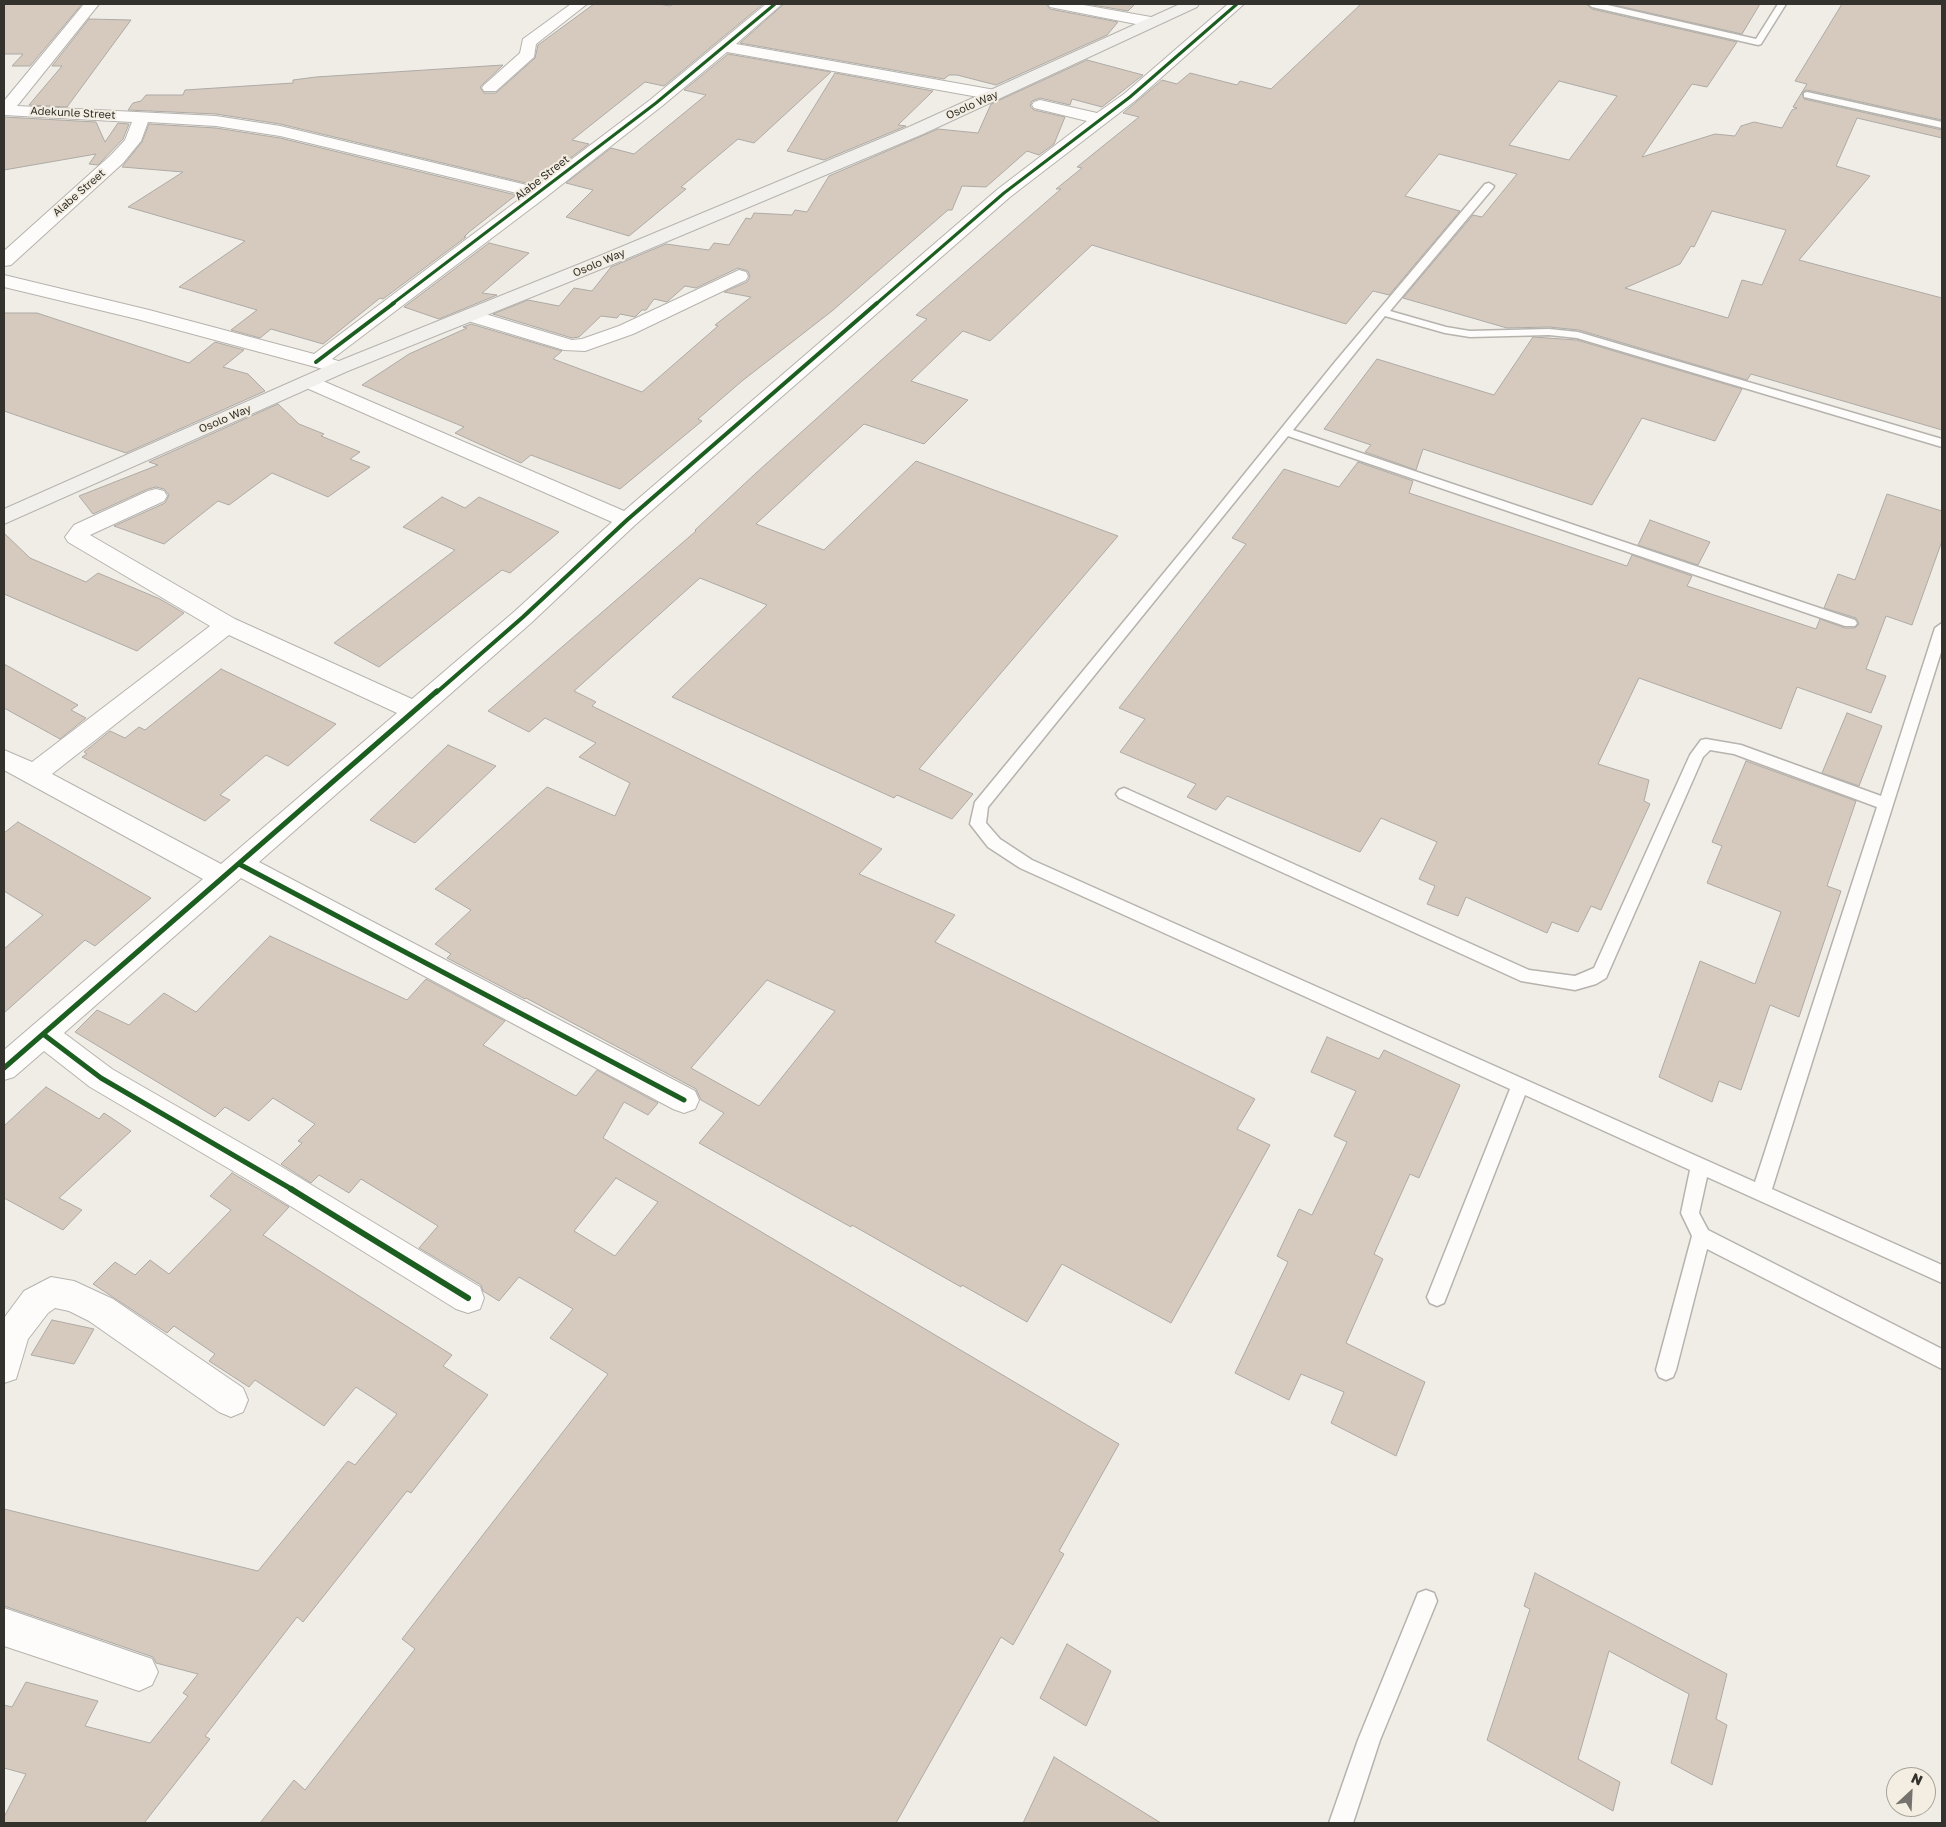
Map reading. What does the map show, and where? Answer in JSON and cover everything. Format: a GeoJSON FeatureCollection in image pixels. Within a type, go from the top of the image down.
{"type":"FeatureCollection","features":[{"type":"Feature","properties":{"kind":"main road","name":"Osolo Way"},"geometry":{"type":"LineString","coordinates":[[4,517],[341,367],[472,316],[995,96],[1192,4]]}},
{"type":"Feature","properties":{"kind":"street"},"geometry":{"type":"LineString","coordinates":[[4,110],[92,4]]}},
{"type":"Feature","properties":{"kind":"street"},"geometry":{"type":"LineString","coordinates":[[490,88],[528,54],[528,42],[580,4]]}},
{"type":"Feature","properties":{"kind":"street","name":"Alabe Street"},"geometry":{"type":"LineString","coordinates":[[316,362],[540,192],[725,47],[775,4]]}},
{"type":"Feature","properties":{"kind":"street"},"geometry":{"type":"LineString","coordinates":[[1055,4],[1151,22]]}},
{"type":"Feature","properties":{"kind":"street"},"geometry":{"type":"LineString","coordinates":[[4,1068],[524,617],[627,520],[883,301],[1004,193],[1130,97],[1237,4]]}},
{"type":"Feature","properties":{"kind":"street"},"geometry":{"type":"LineString","coordinates":[[725,47],[995,96]]}},
{"type":"Feature","properties":{"kind":"street"},"geometry":{"type":"LineString","coordinates":[[1040,105],[1100,119]]}},
{"type":"Feature","properties":{"kind":"street","name":"Adekunle Street"},"geometry":{"type":"LineString","coordinates":[[4,110],[142,116],[216,122],[280,131],[540,192]]}},
{"type":"Feature","properties":{"kind":"street","name":"Alabe Street"},"geometry":{"type":"LineString","coordinates":[[4,261],[33,232],[118,159],[133,141],[142,116]]}},
{"type":"Feature","properties":{"kind":"street"},"geometry":{"type":"LineString","coordinates":[[14,230],[33,232]]}},
{"type":"Feature","properties":{"kind":"street"},"geometry":{"type":"LineString","coordinates":[[472,316],[570,346],[585,345],[626,330],[739,276]]}},
{"type":"Feature","properties":{"kind":"street"},"geometry":{"type":"LineString","coordinates":[[4,281],[142,314],[316,362],[341,367]]}},
{"type":"Feature","properties":{"kind":"street"},"geometry":{"type":"LineString","coordinates":[[309,382],[627,520]]}},
{"type":"Feature","properties":{"kind":"street"},"geometry":{"type":"LineString","coordinates":[[156,496],[82,530],[76,536],[227,625],[416,711]]}},
{"type":"Feature","properties":{"kind":"street"},"geometry":{"type":"LineString","coordinates":[[33,775],[227,625]]}},
{"type":"Feature","properties":{"kind":"street"},"geometry":{"type":"LineString","coordinates":[[4,759],[33,775],[231,871],[684,1100]]}},
{"type":"Feature","properties":{"kind":"street"},"geometry":{"type":"LineString","coordinates":[[43,1034],[101,1078],[261,1171],[468,1298]]}},
{"type":"Feature","properties":{"kind":"street"},"geometry":{"type":"LineString","coordinates":[[4,1367],[13,1332],[36,1302],[51,1292],[74,1296],[101,1310],[230,1400]]}},
{"type":"Feature","properties":{"kind":"street"},"geometry":{"type":"LineString","coordinates":[[4,1627],[139,1672]]}},
{"type":"Feature","properties":{"kind":"lane"},"geometry":{"type":"LineString","coordinates":[[1592,4],[1758,42],[1782,4]]}},
{"type":"Feature","properties":{"kind":"lane"},"geometry":{"type":"LineString","coordinates":[[1807,95],[1942,125]]}},
{"type":"Feature","properties":{"kind":"lane"},"geometry":{"type":"LineString","coordinates":[[1489,186],[1382,312],[1196,543],[980,806],[978,824],[994,843],[1026,864],[1942,1274]]}},
{"type":"Feature","properties":{"kind":"lane"},"geometry":{"type":"LineString","coordinates":[[1382,312],[1444,330],[1470,334],[1549,332],[1578,335],[1942,443]]}},
{"type":"Feature","properties":{"kind":"lane"},"geometry":{"type":"LineString","coordinates":[[1285,431],[1850,623]]}},
{"type":"Feature","properties":{"kind":"lane"},"geometry":{"type":"LineString","coordinates":[[1761,1193],[1942,628]]}},
{"type":"Feature","properties":{"kind":"lane"},"geometry":{"type":"LineString","coordinates":[[1124,794],[1527,976],[1576,983],[1590,979],[1600,973],[1697,755],[1706,744],[1736,749],[1886,804]]}},
{"type":"Feature","properties":{"kind":"lane"},"geometry":{"type":"LineString","coordinates":[[1437,1297],[1520,1085]]}},
{"type":"Feature","properties":{"kind":"lane"},"geometry":{"type":"LineString","coordinates":[[1700,1166],[1690,1213],[1701,1236],[1942,1359]]}},
{"type":"Feature","properties":{"kind":"lane"},"geometry":{"type":"LineString","coordinates":[[1666,1370],[1701,1236]]}},
{"type":"Feature","properties":{"kind":"lane"},"geometry":{"type":"LineString","coordinates":[[1341,1823],[1369,1740],[1426,1601]]}},
{"type":"Feature","properties":{"kind":"building"},"geometry":{"type":"Polygon","coordinates":[[[4,4],[82,4],[30,66],[12,66],[23,54],[4,54],[4,4]]]}},
{"type":"Feature","properties":{"kind":"building"},"geometry":{"type":"Polygon","coordinates":[[[594,4],[659,4],[670,6],[674,4],[763,4],[664,86],[645,82],[572,140],[589,144],[544,178],[539,176],[530,184],[280,124],[216,114],[128,110],[133,103],[141,101],[146,95],[183,95],[185,90],[293,83],[293,80],[316,77],[503,65],[480,87],[484,93],[496,93],[535,58],[538,45],[594,4]]]}},
{"type":"Feature","properties":{"kind":"building"},"geometry":{"type":"Polygon","coordinates":[[[784,4],[1046,4],[1050,9],[1118,22],[1107,35],[996,85],[957,75],[949,75],[944,79],[740,43],[784,4]]]}},
{"type":"Feature","properties":{"kind":"building"},"geometry":{"type":"Polygon","coordinates":[[[1087,4],[1135,4],[1128,11],[1087,4]]]}},
{"type":"Feature","properties":{"kind":"building"},"geometry":{"type":"Polygon","coordinates":[[[1361,4],[1586,4],[1592,9],[1737,42],[1707,87],[1692,84],[1642,157],[1715,134],[1735,136],[1741,126],[1754,122],[1782,128],[1792,110],[1797,108],[1793,107],[1802,92],[1804,99],[1942,130],[1942,138],[1857,118],[1836,166],[1870,176],[1799,260],[1942,298],[1942,430],[1751,374],[1747,380],[1579,330],[1549,327],[1507,328],[1403,298],[1473,215],[1482,217],[1517,174],[1439,154],[1405,196],[1460,211],[1389,295],[1373,291],[1346,324],[1092,245],[990,341],[963,331],[911,381],[968,400],[924,444],[864,424],[756,524],[824,550],[916,461],[1118,536],[919,769],[973,794],[952,819],[897,795],[894,798],[672,697],[767,605],[700,578],[574,691],[596,702],[592,706],[882,849],[859,874],[955,915],[935,942],[1255,1099],[1237,1129],[1270,1145],[1171,1323],[1062,1264],[1027,1322],[699,1143],[724,1113],[701,1100],[696,1089],[447,958],[451,954],[435,944],[471,910],[435,889],[547,787],[615,816],[630,783],[579,757],[596,743],[545,718],[529,732],[488,711],[696,531],[756,473],[927,319],[916,315],[1061,189],[1056,189],[1082,168],[1077,167],[1139,117],[1123,113],[1162,80],[1177,84],[1190,73],[1237,85],[1240,81],[1271,89],[1361,4]],[[1559,81],[1509,145],[1569,160],[1617,96],[1559,81]],[[1712,211],[1694,247],[1691,246],[1680,264],[1625,288],[1728,318],[1742,280],[1762,285],[1786,230],[1712,211]],[[767,980],[691,1068],[759,1106],[835,1011],[767,980]]]}},
{"type":"Feature","properties":{"kind":"building"},"geometry":{"type":"Polygon","coordinates":[[[1610,4],[1760,4],[1742,34],[1610,4]]]}},
{"type":"Feature","properties":{"kind":"building"},"geometry":{"type":"Polygon","coordinates":[[[1842,4],[1942,4],[1942,120],[1807,90],[1802,92],[1807,84],[1795,81],[1842,4]]]}},
{"type":"Feature","properties":{"kind":"building"},"geometry":{"type":"Polygon","coordinates":[[[89,19],[131,20],[67,107],[29,105],[62,66],[52,66],[89,19]]]}},
{"type":"Feature","properties":{"kind":"building"},"geometry":{"type":"Polygon","coordinates":[[[728,54],[831,72],[754,143],[738,139],[681,187],[686,189],[629,236],[566,217],[593,190],[566,183],[611,148],[634,154],[706,95],[684,90],[728,54]]]}},
{"type":"Feature","properties":{"kind":"building"},"geometry":{"type":"Polygon","coordinates":[[[1087,60],[1143,75],[1102,107],[1072,99],[1070,105],[1040,98],[1032,101],[1030,106],[1034,110],[1065,117],[1054,144],[1039,155],[1027,151],[986,187],[962,186],[952,210],[948,210],[832,311],[742,381],[698,419],[702,421],[620,489],[531,455],[521,463],[455,433],[464,427],[362,385],[409,354],[467,328],[463,327],[471,324],[562,351],[553,359],[642,392],[718,326],[715,325],[751,297],[724,292],[747,282],[750,277],[748,271],[738,268],[696,288],[685,286],[667,302],[654,299],[646,310],[642,310],[635,317],[620,314],[617,318],[601,316],[579,337],[572,338],[493,314],[528,300],[559,306],[574,288],[592,291],[611,267],[666,244],[709,250],[714,243],[729,245],[746,218],[751,219],[754,213],[792,215],[795,210],[807,212],[829,176],[938,129],[978,133],[991,104],[1087,60]]]}},
{"type":"Feature","properties":{"kind":"building"},"geometry":{"type":"Polygon","coordinates":[[[835,73],[933,91],[898,125],[906,126],[824,160],[787,151],[835,73]]]}},
{"type":"Feature","properties":{"kind":"building"},"geometry":{"type":"Polygon","coordinates":[[[4,117],[96,122],[105,142],[118,123],[129,124],[123,139],[98,165],[89,164],[96,154],[4,170],[4,117]]]}},
{"type":"Feature","properties":{"kind":"building"},"geometry":{"type":"Polygon","coordinates":[[[149,124],[216,128],[280,138],[516,195],[464,237],[466,237],[383,299],[380,298],[323,344],[271,329],[260,338],[231,330],[257,310],[179,287],[245,241],[128,207],[183,172],[122,167],[142,142],[149,124]]]}},
{"type":"Feature","properties":{"kind":"building"},"geometry":{"type":"Polygon","coordinates":[[[489,243],[529,253],[482,293],[497,295],[439,319],[404,307],[489,243]]]}},
{"type":"Feature","properties":{"kind":"building"},"geometry":{"type":"Polygon","coordinates":[[[4,313],[37,313],[189,363],[215,342],[244,350],[223,367],[248,374],[265,391],[126,453],[4,411],[4,313]]]}},
{"type":"Feature","properties":{"kind":"building"},"geometry":{"type":"Polygon","coordinates":[[[1533,337],[1577,340],[1742,389],[1715,441],[1642,418],[1592,505],[1423,449],[1416,470],[1365,452],[1371,445],[1324,429],[1377,359],[1494,395],[1533,337]]]}},
{"type":"Feature","properties":{"kind":"building"},"geometry":{"type":"Polygon","coordinates":[[[278,404],[299,424],[324,434],[321,436],[360,452],[350,459],[370,467],[328,497],[272,473],[229,505],[218,501],[164,544],[114,526],[165,503],[169,495],[164,489],[156,487],[148,489],[93,514],[79,496],[158,465],[149,462],[278,404]]]}},
{"type":"Feature","properties":{"kind":"building"},"geometry":{"type":"Polygon","coordinates":[[[1358,462],[1413,481],[1409,493],[1627,566],[1632,555],[1692,576],[1687,586],[1816,629],[1820,619],[1845,628],[1855,628],[1859,624],[1856,618],[1824,608],[1838,574],[1855,580],[1887,494],[1942,511],[1942,541],[1912,625],[1886,616],[1866,669],[1886,676],[1871,713],[1797,687],[1781,729],[1639,678],[1598,764],[1649,780],[1644,801],[1650,804],[1601,910],[1591,906],[1578,932],[1552,922],[1547,933],[1466,897],[1458,916],[1427,904],[1435,886],[1419,879],[1437,842],[1381,818],[1360,852],[1227,796],[1216,810],[1187,797],[1196,784],[1120,752],[1145,719],[1119,708],[1246,544],[1232,538],[1284,469],[1339,487],[1358,462]]]}},
{"type":"Feature","properties":{"kind":"building"},"geometry":{"type":"Polygon","coordinates":[[[442,497],[465,508],[479,497],[559,532],[510,573],[502,570],[379,667],[334,643],[455,550],[403,527],[442,497]]]}},
{"type":"Feature","properties":{"kind":"building"},"geometry":{"type":"Polygon","coordinates":[[[1650,520],[1710,542],[1698,565],[1638,545],[1650,520]]]}},
{"type":"Feature","properties":{"kind":"building"},"geometry":{"type":"Polygon","coordinates":[[[4,533],[30,558],[86,582],[98,573],[160,599],[184,613],[137,651],[4,594],[4,533]]]}},
{"type":"Feature","properties":{"kind":"building"},"geometry":{"type":"Polygon","coordinates":[[[4,664],[78,705],[71,710],[86,718],[60,739],[4,708],[4,664]]]}},
{"type":"Feature","properties":{"kind":"building"},"geometry":{"type":"Polygon","coordinates":[[[221,669],[336,724],[288,766],[266,755],[220,795],[230,800],[205,821],[82,757],[87,754],[84,752],[110,731],[125,738],[139,727],[145,730],[221,669]]]}},
{"type":"Feature","properties":{"kind":"building"},"geometry":{"type":"Polygon","coordinates":[[[1847,713],[1882,726],[1859,786],[1822,773],[1847,713]]]}},
{"type":"Feature","properties":{"kind":"building"},"geometry":{"type":"Polygon","coordinates":[[[448,745],[496,766],[415,843],[370,820],[448,745]]]}},
{"type":"Feature","properties":{"kind":"building"},"geometry":{"type":"Polygon","coordinates":[[[1746,761],[1856,801],[1827,886],[1841,891],[1799,1017],[1770,1005],[1741,1090],[1719,1081],[1712,1102],[1659,1077],[1700,961],[1755,984],[1781,912],[1707,883],[1722,846],[1712,842],[1746,761]]]}},
{"type":"Feature","properties":{"kind":"building"},"geometry":{"type":"Polygon","coordinates":[[[18,822],[151,898],[95,946],[85,940],[4,1013],[4,949],[43,915],[4,891],[4,833],[18,822]]]}},
{"type":"Feature","properties":{"kind":"building"},"geometry":{"type":"Polygon","coordinates":[[[270,936],[407,1000],[426,979],[505,1021],[483,1045],[576,1096],[597,1070],[658,1103],[648,1115],[624,1102],[603,1138],[1119,1444],[1059,1551],[1064,1554],[1013,1645],[1001,1637],[896,1823],[260,1823],[294,1780],[305,1790],[415,1649],[402,1639],[608,1374],[550,1338],[573,1309],[519,1277],[499,1301],[483,1291],[481,1285],[419,1248],[438,1226],[361,1179],[349,1193],[319,1175],[311,1183],[281,1164],[302,1143],[298,1141],[315,1124],[273,1098],[249,1121],[225,1107],[215,1117],[75,1032],[97,1010],[129,1025],[164,993],[196,1012],[270,936]],[[616,1178],[574,1231],[615,1256],[658,1202],[616,1178]]]}},
{"type":"Feature","properties":{"kind":"building"},"geometry":{"type":"Polygon","coordinates":[[[1327,1037],[1379,1059],[1384,1050],[1460,1085],[1419,1178],[1410,1174],[1374,1254],[1383,1259],[1346,1343],[1425,1382],[1396,1456],[1331,1423],[1344,1392],[1301,1374],[1289,1400],[1235,1373],[1288,1262],[1277,1256],[1299,1209],[1312,1215],[1347,1142],[1334,1136],[1356,1091],[1311,1072],[1327,1037]]]}},
{"type":"Feature","properties":{"kind":"building"},"geometry":{"type":"Polygon","coordinates":[[[46,1087],[99,1119],[104,1113],[131,1131],[59,1198],[82,1210],[63,1230],[4,1198],[4,1126],[46,1087]]]}},
{"type":"Feature","properties":{"kind":"building"},"geometry":{"type":"Polygon","coordinates":[[[232,1173],[289,1207],[263,1235],[452,1355],[443,1366],[488,1395],[411,1493],[407,1491],[303,1622],[297,1617],[205,1736],[210,1739],[144,1823],[4,1823],[4,1817],[26,1774],[4,1768],[4,1705],[12,1707],[26,1682],[98,1701],[85,1726],[150,1743],[188,1696],[183,1693],[198,1674],[156,1663],[153,1657],[4,1606],[4,1509],[258,1571],[348,1461],[355,1465],[397,1414],[356,1387],[324,1426],[255,1380],[249,1387],[209,1361],[215,1354],[174,1326],[167,1333],[93,1284],[115,1262],[135,1275],[150,1260],[169,1274],[231,1210],[210,1196],[232,1173]]]}},
{"type":"Feature","properties":{"kind":"building"},"geometry":{"type":"Polygon","coordinates":[[[52,1320],[94,1329],[74,1364],[31,1355],[52,1320]]]}},
{"type":"Feature","properties":{"kind":"building"},"geometry":{"type":"Polygon","coordinates":[[[1535,1573],[1727,1674],[1716,1719],[1727,1725],[1712,1785],[1671,1763],[1689,1694],[1609,1651],[1578,1759],[1620,1782],[1613,1811],[1487,1740],[1530,1609],[1524,1606],[1535,1573]]]}},
{"type":"Feature","properties":{"kind":"building"},"geometry":{"type":"Polygon","coordinates":[[[1067,1644],[1111,1671],[1086,1726],[1040,1698],[1067,1644]]]}},
{"type":"Feature","properties":{"kind":"building"},"geometry":{"type":"Polygon","coordinates":[[[1054,1757],[1161,1823],[1023,1823],[1054,1757]]]}},
{"type":"Feature","properties":{"kind":"cycle path"},"geometry":{"type":"LineString","coordinates":[[316,362],[656,103],[775,4]]}},
{"type":"Feature","properties":{"kind":"cycle path"},"geometry":{"type":"LineString","coordinates":[[4,1068],[523,617],[627,520],[1004,193],[1130,97],[1237,4]]}},
{"type":"Feature","properties":{"kind":"cycle path"},"geometry":{"type":"LineString","coordinates":[[239,864],[684,1100]]}},
{"type":"Feature","properties":{"kind":"cycle path"},"geometry":{"type":"LineString","coordinates":[[43,1034],[101,1078],[261,1171],[468,1298]]}}]}
